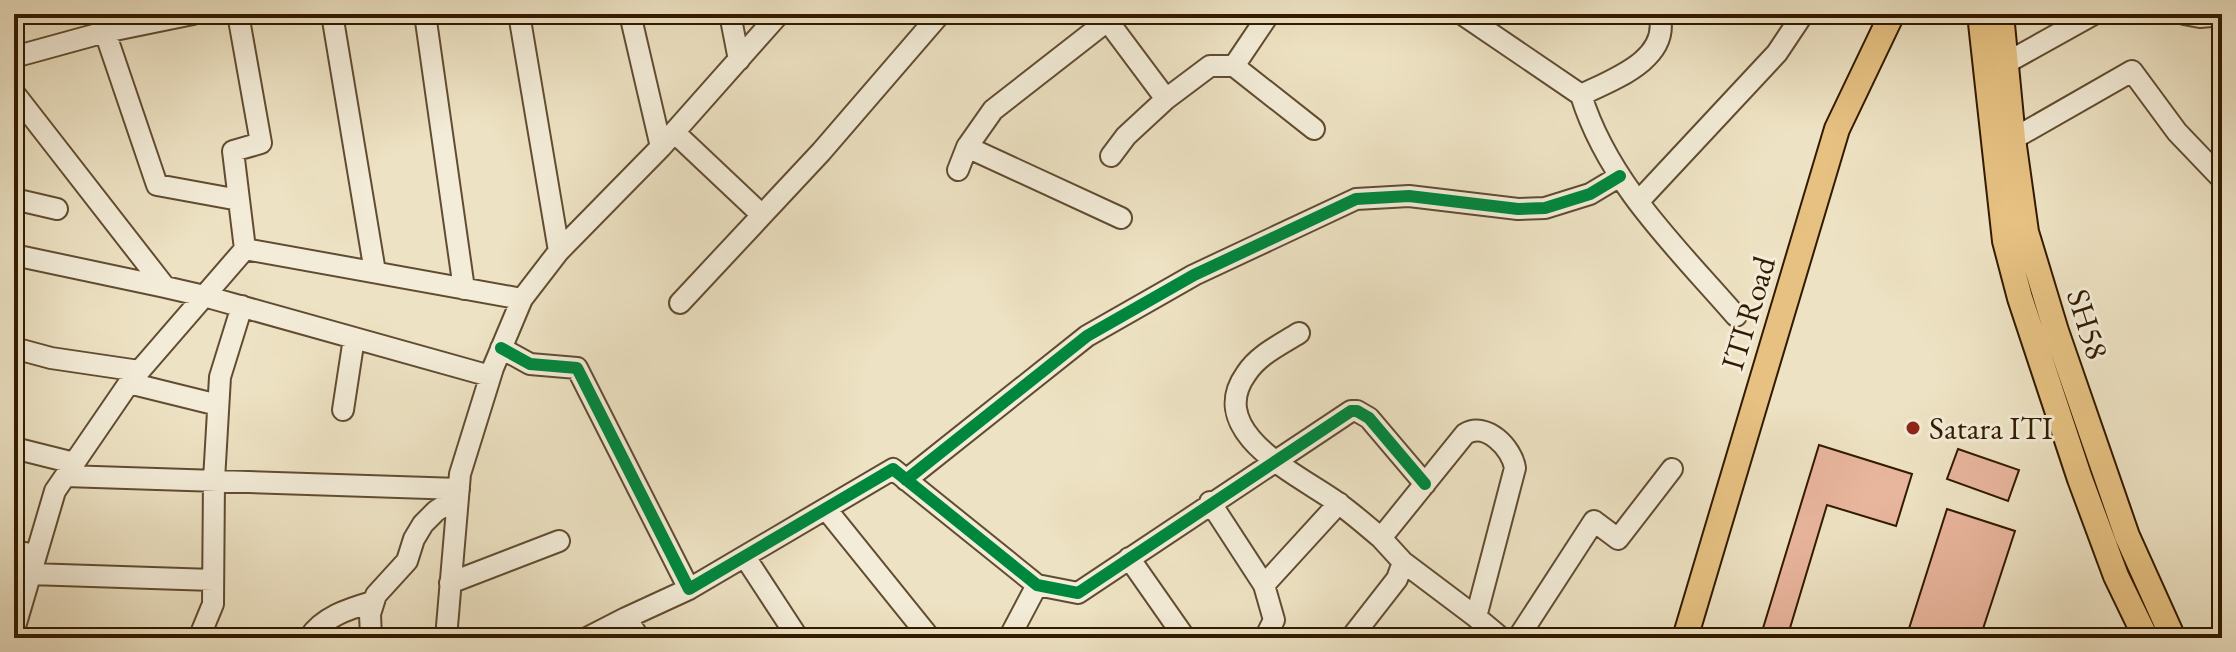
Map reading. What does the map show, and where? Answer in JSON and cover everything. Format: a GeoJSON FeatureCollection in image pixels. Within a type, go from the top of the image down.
{"type":"FeatureCollection","features":[{"type":"Feature","properties":{"kind":"main road","name":"ITI Road"},"geometry":{"type":"LineString","coordinates":[[1685,638],[1837,129],[1892,14]]}},
{"type":"Feature","properties":{"kind":"main road","name":"SH58"},"geometry":{"type":"LineString","coordinates":[[1980,14],[2005,241],[2020,298],[2080,479],[2116,576],[2146,638]]}},
{"type":"Feature","properties":{"kind":"main road","name":"SH58"},"geometry":{"type":"LineString","coordinates":[[2001,14],[2026,232],[2056,331],[2127,536],[2173,638]]}},
{"type":"Feature","properties":{"kind":"street"},"geometry":{"type":"LineString","coordinates":[[14,630],[55,491],[134,377],[245,249],[233,151],[261,143],[238,14]]}},
{"type":"Feature","properties":{"kind":"street"},"geometry":{"type":"LineString","coordinates":[[332,14],[375,272]]}},
{"type":"Feature","properties":{"kind":"street"},"geometry":{"type":"LineString","coordinates":[[425,14],[464,289]]}},
{"type":"Feature","properties":{"kind":"street"},"geometry":{"type":"LineString","coordinates":[[519,14],[559,251]]}},
{"type":"Feature","properties":{"kind":"street"},"geometry":{"type":"LineString","coordinates":[[630,14],[668,140],[762,215]]}},
{"type":"Feature","properties":{"kind":"street"},"geometry":{"type":"LineString","coordinates":[[730,14],[739,60]]}},
{"type":"Feature","properties":{"kind":"street"},"geometry":{"type":"LineString","coordinates":[[446,638],[460,474],[490,376],[522,299],[559,251],[668,140],[779,14]]}},
{"type":"Feature","properties":{"kind":"street"},"geometry":{"type":"LineString","coordinates":[[680,303],[821,152],[940,14]]}},
{"type":"Feature","properties":{"kind":"street"},"geometry":{"type":"LineString","coordinates":[[1462,14],[1581,95],[1604,153],[1638,202],[1736,316]]}},
{"type":"Feature","properties":{"kind":"street"},"geometry":{"type":"LineString","coordinates":[[1581,95],[1625,75],[1649,54],[1660,37],[1659,14]]}},
{"type":"Feature","properties":{"kind":"street"},"geometry":{"type":"LineString","coordinates":[[1638,202],[1777,53],[1803,14]]}},
{"type":"Feature","properties":{"kind":"street"},"geometry":{"type":"LineString","coordinates":[[2006,63],[2094,14]]}},
{"type":"Feature","properties":{"kind":"street"},"geometry":{"type":"LineString","coordinates":[[14,57],[180,15]]}},
{"type":"Feature","properties":{"kind":"street"},"geometry":{"type":"LineString","coordinates":[[2195,15],[2222,15]]}},
{"type":"Feature","properties":{"kind":"street"},"geometry":{"type":"LineString","coordinates":[[1234,66],[1263,16]]}},
{"type":"Feature","properties":{"kind":"street"},"geometry":{"type":"LineString","coordinates":[[958,170],[981,124],[1008,96],[1112,17],[1166,99]]}},
{"type":"Feature","properties":{"kind":"street"},"geometry":{"type":"LineString","coordinates":[[105,32],[157,185],[239,200]]}},
{"type":"Feature","properties":{"kind":"street"},"geometry":{"type":"LineString","coordinates":[[1111,156],[1126,136],[1166,99],[1210,66],[1234,66],[1314,129]]}},
{"type":"Feature","properties":{"kind":"street"},"geometry":{"type":"LineString","coordinates":[[2013,139],[2132,71],[2177,132],[2222,179]]}},
{"type":"Feature","properties":{"kind":"street"},"geometry":{"type":"LineString","coordinates":[[14,93],[165,287]]}},
{"type":"Feature","properties":{"kind":"street"},"geometry":{"type":"LineString","coordinates":[[967,147],[1121,218]]}},
{"type":"Feature","properties":{"kind":"street"},"geometry":{"type":"LineString","coordinates":[[906,480],[1087,336],[1194,275],[1356,199],[1409,196],[1518,209],[1545,208],[1590,194],[1620,176]]}},
{"type":"Feature","properties":{"kind":"street"},"geometry":{"type":"LineString","coordinates":[[14,199],[57,209]]}},
{"type":"Feature","properties":{"kind":"street"},"geometry":{"type":"LineString","coordinates":[[245,249],[522,299]]}},
{"type":"Feature","properties":{"kind":"street"},"geometry":{"type":"LineString","coordinates":[[14,255],[204,296],[490,376]]}},
{"type":"Feature","properties":{"kind":"street"},"geometry":{"type":"LineString","coordinates":[[199,638],[213,604],[214,480],[220,377],[242,306]]}},
{"type":"Feature","properties":{"kind":"street"},"geometry":{"type":"LineString","coordinates":[[1299,333],[1259,358],[1238,386],[1237,407],[1243,429],[1274,460],[1339,503],[1381,538],[1403,562],[1501,638]]}},
{"type":"Feature","properties":{"kind":"street"},"geometry":{"type":"LineString","coordinates":[[343,410],[354,338]]}},
{"type":"Feature","properties":{"kind":"street"},"geometry":{"type":"LineString","coordinates":[[14,348],[134,377],[218,405]]}},
{"type":"Feature","properties":{"kind":"street"},"geometry":{"type":"LineString","coordinates":[[501,348],[530,364],[577,368],[689,589]]}},
{"type":"Feature","properties":{"kind":"street"},"geometry":{"type":"LineString","coordinates":[[587,638],[689,589],[893,469],[1037,585],[1078,593],[1210,502],[1351,411],[1369,418],[1425,484]]}},
{"type":"Feature","properties":{"kind":"street"},"geometry":{"type":"LineString","coordinates":[[1381,538],[1471,430],[1486,431],[1513,459],[1515,468],[1476,617]]}},
{"type":"Feature","properties":{"kind":"street"},"geometry":{"type":"LineString","coordinates":[[14,448],[70,470],[458,493]]}},
{"type":"Feature","properties":{"kind":"street"},"geometry":{"type":"LineString","coordinates":[[1518,638],[1594,521],[1618,539],[1672,469]]}},
{"type":"Feature","properties":{"kind":"street"},"geometry":{"type":"LineString","coordinates":[[309,638],[325,622],[347,609],[372,602],[407,561],[423,524],[458,493]]}},
{"type":"Feature","properties":{"kind":"street"},"geometry":{"type":"LineString","coordinates":[[1210,502],[1264,585],[1274,620],[1265,638]]}},
{"type":"Feature","properties":{"kind":"street"},"geometry":{"type":"LineString","coordinates":[[1264,585],[1339,503]]}},
{"type":"Feature","properties":{"kind":"street"},"geometry":{"type":"LineString","coordinates":[[826,509],[930,638]]}},
{"type":"Feature","properties":{"kind":"street"},"geometry":{"type":"LineString","coordinates":[[450,583],[559,541]]}},
{"type":"Feature","properties":{"kind":"street"},"geometry":{"type":"LineString","coordinates":[[14,551],[33,564],[213,580]]}},
{"type":"Feature","properties":{"kind":"street"},"geometry":{"type":"LineString","coordinates":[[745,557],[798,638]]}},
{"type":"Feature","properties":{"kind":"street"},"geometry":{"type":"LineString","coordinates":[[1129,558],[1185,638]]}},
{"type":"Feature","properties":{"kind":"street"},"geometry":{"type":"LineString","coordinates":[[1351,638],[1397,579],[1403,562]]}},
{"type":"Feature","properties":{"kind":"street"},"geometry":{"type":"LineString","coordinates":[[1009,638],[1037,585]]}},
{"type":"Feature","properties":{"kind":"street"},"geometry":{"type":"LineString","coordinates":[[371,638],[372,602]]}},
{"type":"Feature","properties":{"kind":"street"},"geometry":{"type":"LineString","coordinates":[[626,618],[639,638]]}},
{"type":"Feature","properties":{"kind":"building"},"geometry":{"type":"Polygon","coordinates":[[[1819,445],[1912,474],[1896,526],[1827,505],[1787,638],[1760,638],[1819,445]]]}},
{"type":"Feature","properties":{"kind":"building"},"geometry":{"type":"Polygon","coordinates":[[[1958,449],[2019,470],[2008,501],[1947,479],[1958,449]]]}},
{"type":"Feature","properties":{"kind":"building"},"geometry":{"type":"Polygon","coordinates":[[[1947,509],[2015,531],[1980,638],[1906,638],[1947,509]]]}},
{"type":"Feature","properties":{"kind":"cycle path"},"geometry":{"type":"LineString","coordinates":[[906,480],[1087,336],[1194,275],[1356,199],[1409,196],[1518,209],[1545,208],[1590,194],[1620,176]]}},
{"type":"Feature","properties":{"kind":"cycle path"},"geometry":{"type":"LineString","coordinates":[[501,348],[530,364],[577,368],[689,589],[893,469],[1037,585],[1078,593],[1351,411],[1369,418],[1425,484]]}},
{"type":"Feature","properties":{"kind":"place","name":"Satara ITI"},"geometry":{"type":"Point","coordinates":[1913,428]}}]}
